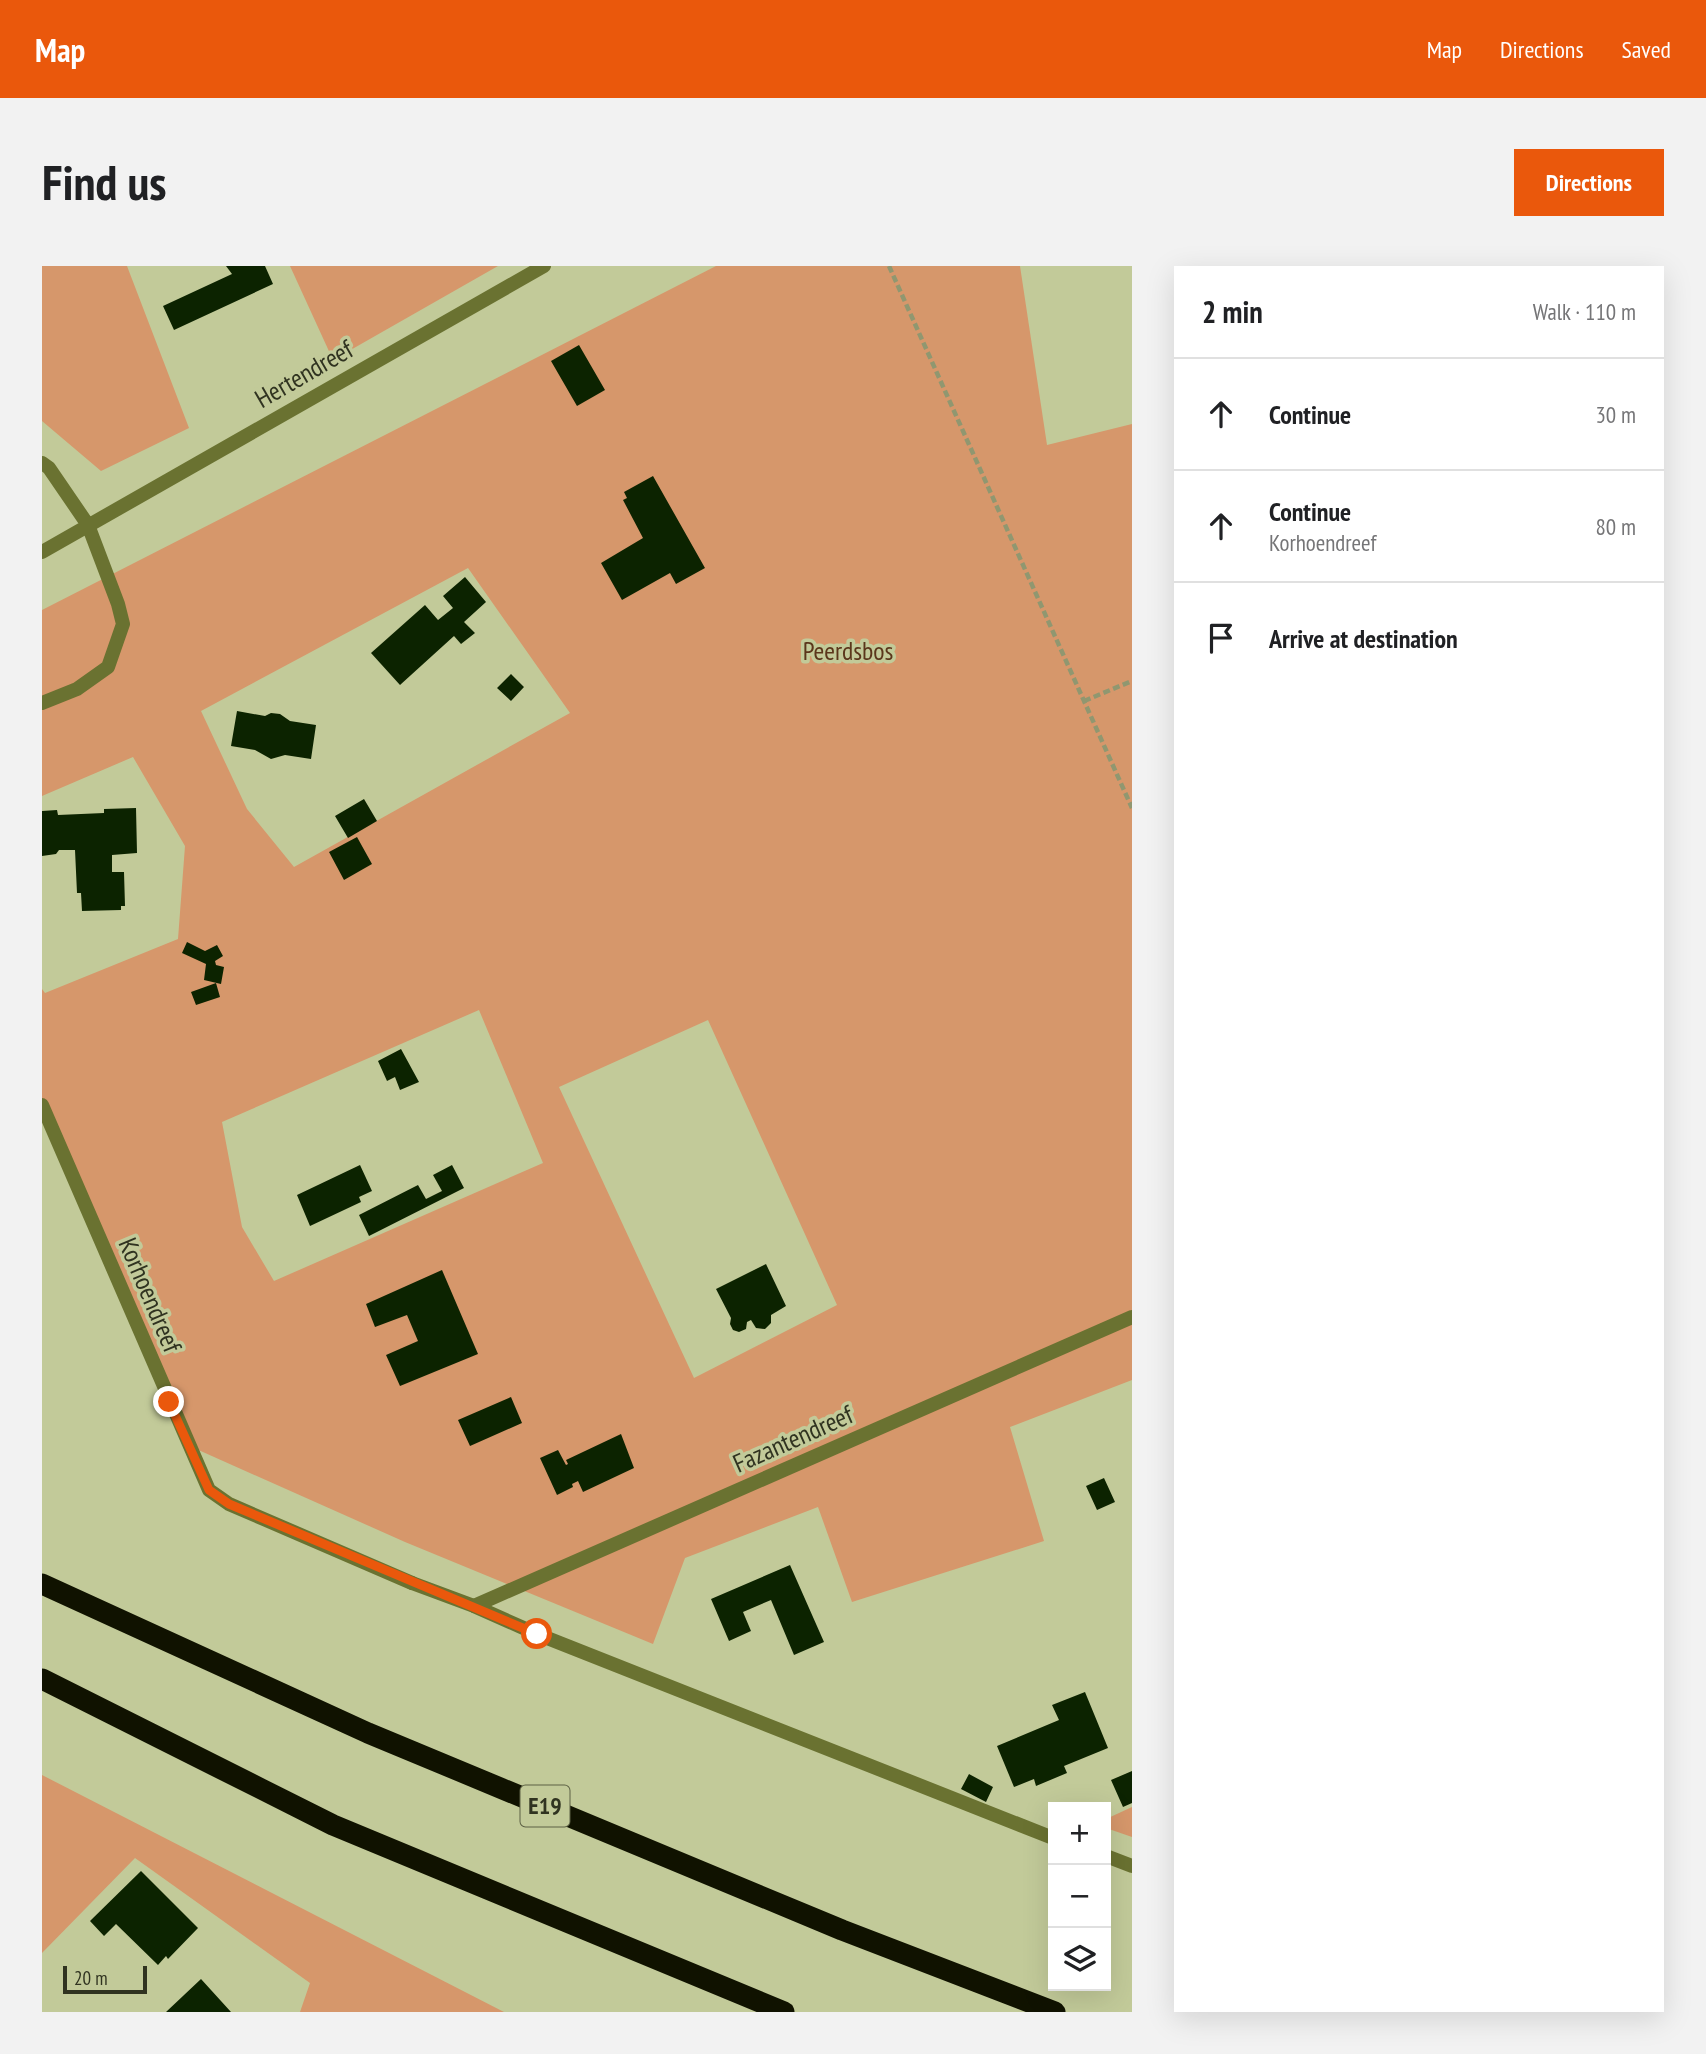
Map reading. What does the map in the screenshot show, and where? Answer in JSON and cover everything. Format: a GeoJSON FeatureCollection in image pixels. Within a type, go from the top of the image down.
{"type":"FeatureCollection","features":[{"type":"Feature","properties":{"kind":"highway","name":"E19"},"geometry":{"type":"LineString","coordinates":[[42,1584],[380,1738],[842,1930],[1055,2012]]}},
{"type":"Feature","properties":{"kind":"highway"},"geometry":{"type":"LineString","coordinates":[[42,1679],[333,1825],[784,2012]]}},
{"type":"Feature","properties":{"kind":"street","name":"Hertendreef"},"geometry":{"type":"LineString","coordinates":[[42,552],[544,266]]}},
{"type":"Feature","properties":{"kind":"street"},"geometry":{"type":"LineString","coordinates":[[42,463],[49,468],[88,525],[123,624],[108,667],[77,689],[42,703]]}},
{"type":"Feature","properties":{"kind":"street","name":"Korhoendreef"},"geometry":{"type":"LineString","coordinates":[[42,1105],[209,1490],[229,1504],[412,1583],[1048,1836]]}},
{"type":"Feature","properties":{"kind":"street","name":"Fazantendreef"},"geometry":{"type":"LineString","coordinates":[[474,1606],[1132,1317]]}},
{"type":"Feature","properties":{"kind":"street"},"geometry":{"type":"LineString","coordinates":[[1111,1858],[1132,1866]]}},
{"type":"Feature","properties":{"kind":"path"},"geometry":{"type":"LineString","coordinates":[[889,266],[1132,808]]}},
{"type":"Feature","properties":{"kind":"path"},"geometry":{"type":"LineString","coordinates":[[1084,701],[1132,681]]}},
{"type":"Feature","properties":{"kind":"green space"},"geometry":{"type":"Polygon","coordinates":[[[42,266],[127,266],[189,428],[101,471],[42,421],[42,266]]]}},
{"type":"Feature","properties":{"kind":"green space"},"geometry":{"type":"Polygon","coordinates":[[[290,266],[498,266],[333,360],[290,266]]]}},
{"type":"Feature","properties":{"kind":"green space","name":"Peerdsbos"},"geometry":{"type":"Polygon","coordinates":[[[716,266],[1020,266],[1047,445],[1132,424],[1132,1380],[1010,1427],[1044,1541],[852,1602],[818,1507],[685,1558],[653,1644],[405,1542],[185,1444],[42,1108],[42,989],[45,993],[178,939],[185,846],[133,757],[42,796],[42,610],[716,266]],[[468,568],[201,711],[247,809],[294,867],[570,713],[468,568]],[[479,1010],[222,1122],[242,1227],[274,1281],[543,1163],[479,1010]],[[708,1020],[559,1087],[694,1378],[837,1305],[708,1020]]]}},
{"type":"Feature","properties":{"kind":"green space"},"geometry":{"type":"Polygon","coordinates":[[[42,1775],[504,2012],[300,2012],[310,1983],[135,1858],[42,1953],[42,1775]]]}},
{"type":"Feature","properties":{"kind":"green space"},"geometry":{"type":"Polygon","coordinates":[[[1132,1807],[1132,1837],[1111,1830],[1111,1817],[1132,1807]]]}},
{"type":"Feature","properties":{"kind":"building"},"geometry":{"type":"Polygon","coordinates":[[[226,266],[265,266],[273,284],[174,330],[163,306],[232,274],[226,266]]]}},
{"type":"Feature","properties":{"kind":"building"},"geometry":{"type":"Polygon","coordinates":[[[579,345],[605,390],[577,406],[551,361],[579,345]]]}},
{"type":"Feature","properties":{"kind":"building"},"geometry":{"type":"Polygon","coordinates":[[[653,476],[705,568],[676,584],[670,573],[622,600],[601,563],[643,538],[623,500],[627,498],[624,492],[653,476]]]}},
{"type":"Feature","properties":{"kind":"building"},"geometry":{"type":"Polygon","coordinates":[[[465,577],[486,602],[464,622],[475,633],[461,644],[454,636],[400,685],[371,653],[425,605],[438,620],[453,608],[443,596],[465,577]]]}},
{"type":"Feature","properties":{"kind":"building"},"geometry":{"type":"Polygon","coordinates":[[[511,674],[524,687],[511,701],[497,688],[511,674]]]}},
{"type":"Feature","properties":{"kind":"building"},"geometry":{"type":"Polygon","coordinates":[[[237,711],[265,716],[271,713],[280,714],[290,721],[316,725],[311,759],[285,755],[271,759],[255,750],[231,746],[237,711]]]}},
{"type":"Feature","properties":{"kind":"building"},"geometry":{"type":"Polygon","coordinates":[[[364,799],[377,821],[348,838],[335,816],[364,799]]]}},
{"type":"Feature","properties":{"kind":"building"},"geometry":{"type":"Polygon","coordinates":[[[136,808],[137,853],[112,855],[112,872],[124,872],[125,906],[121,906],[121,910],[82,911],[81,893],[77,893],[75,850],[59,850],[56,854],[42,856],[42,811],[57,810],[58,815],[104,813],[104,809],[136,808]]]}},
{"type":"Feature","properties":{"kind":"building"},"geometry":{"type":"Polygon","coordinates":[[[357,837],[372,864],[344,880],[329,852],[357,837]]]}},
{"type":"Feature","properties":{"kind":"building"},"geometry":{"type":"Polygon","coordinates":[[[187,942],[205,951],[217,945],[223,956],[215,961],[216,965],[224,967],[221,984],[204,980],[206,964],[182,953],[187,942]]]}},
{"type":"Feature","properties":{"kind":"building"},"geometry":{"type":"Polygon","coordinates":[[[216,983],[220,997],[196,1005],[191,992],[216,983]]]}},
{"type":"Feature","properties":{"kind":"building"},"geometry":{"type":"Polygon","coordinates":[[[401,1049],[419,1082],[400,1090],[395,1077],[387,1081],[378,1061],[401,1049]]]}},
{"type":"Feature","properties":{"kind":"building"},"geometry":{"type":"Polygon","coordinates":[[[360,1165],[372,1191],[359,1197],[361,1202],[310,1226],[297,1195],[360,1165]]]}},
{"type":"Feature","properties":{"kind":"building"},"geometry":{"type":"Polygon","coordinates":[[[452,1165],[464,1188],[369,1236],[359,1215],[418,1185],[426,1199],[442,1191],[433,1175],[452,1165]]]}},
{"type":"Feature","properties":{"kind":"building"},"geometry":{"type":"Polygon","coordinates":[[[766,1264],[786,1306],[771,1315],[771,1323],[765,1329],[756,1328],[751,1320],[747,1322],[746,1329],[739,1332],[733,1330],[731,1318],[716,1289],[766,1264]]]}},
{"type":"Feature","properties":{"kind":"building"},"geometry":{"type":"Polygon","coordinates":[[[442,1270],[478,1354],[400,1386],[386,1355],[418,1341],[407,1315],[375,1327],[366,1304],[442,1270]]]}},
{"type":"Feature","properties":{"kind":"building"},"geometry":{"type":"Polygon","coordinates":[[[511,1397],[522,1423],[470,1446],[458,1420],[511,1397]]]}},
{"type":"Feature","properties":{"kind":"building"},"geometry":{"type":"Polygon","coordinates":[[[621,1434],[634,1468],[583,1492],[578,1481],[572,1484],[573,1487],[557,1495],[540,1458],[558,1450],[566,1465],[566,1460],[621,1434]]]}},
{"type":"Feature","properties":{"kind":"building"},"geometry":{"type":"Polygon","coordinates":[[[1104,1478],[1115,1502],[1097,1510],[1086,1486],[1104,1478]]]}},
{"type":"Feature","properties":{"kind":"building"},"geometry":{"type":"Polygon","coordinates":[[[790,1565],[824,1642],[794,1655],[771,1600],[743,1612],[751,1631],[729,1641],[711,1599],[790,1565]]]}},
{"type":"Feature","properties":{"kind":"building"},"geometry":{"type":"Polygon","coordinates":[[[1085,1692],[1108,1748],[1064,1766],[1067,1773],[1036,1786],[1034,1779],[1014,1787],[997,1746],[1059,1720],[1052,1705],[1085,1692]]]}},
{"type":"Feature","properties":{"kind":"building"},"geometry":{"type":"Polygon","coordinates":[[[1132,1771],[1132,1803],[1123,1807],[1111,1780],[1132,1771]]]}},
{"type":"Feature","properties":{"kind":"building"},"geometry":{"type":"Polygon","coordinates":[[[969,1774],[993,1787],[986,1802],[961,1789],[969,1774]]]}},
{"type":"Feature","properties":{"kind":"building"},"geometry":{"type":"Polygon","coordinates":[[[141,1871],[198,1928],[168,1959],[166,1956],[158,1965],[116,1924],[104,1936],[90,1921],[141,1871]]]}},
{"type":"Feature","properties":{"kind":"building"},"geometry":{"type":"Polygon","coordinates":[[[201,1979],[231,2012],[166,2012],[201,1979]]]}},
{"type":"Feature","properties":{"kind":"route"},"geometry":{"type":"LineString","coordinates":[[169,1402],[209,1490],[229,1504],[537,1634]]}}]}
